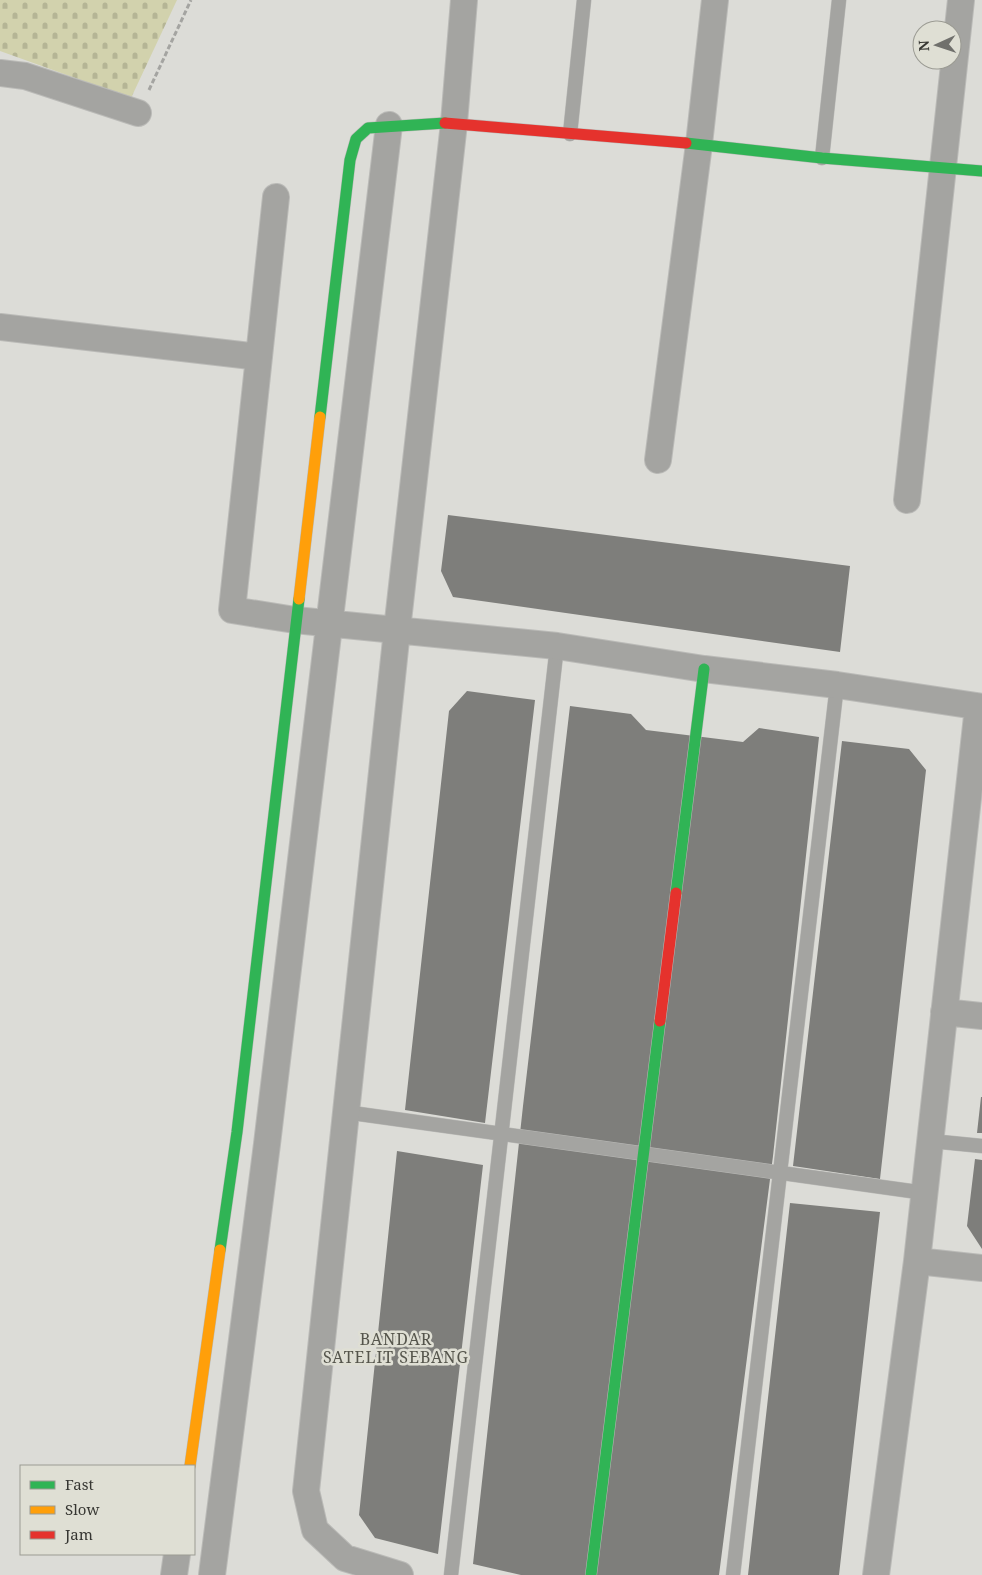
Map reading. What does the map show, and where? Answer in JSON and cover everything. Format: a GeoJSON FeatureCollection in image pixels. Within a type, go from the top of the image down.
{"type":"FeatureCollection","features":[{"type":"Feature","properties":{"kind":"street"},"geometry":{"type":"LineString","coordinates":[[400,1575],[345,1558],[315,1530],[306,1491],[397,630],[454,123],[464,0]]}},
{"type":"Feature","properties":{"kind":"street"},"geometry":{"type":"LineString","coordinates":[[658,460],[699,144],[715,0]]}},
{"type":"Feature","properties":{"kind":"street"},"geometry":{"type":"LineString","coordinates":[[908,500],[961,0]]}},
{"type":"Feature","properties":{"kind":"street"},"geometry":{"type":"LineString","coordinates":[[0,73],[24,76],[138,113]]}},
{"type":"Feature","properties":{"kind":"street"},"geometry":{"type":"LineString","coordinates":[[190,1465],[238,1122],[274,826],[295,620],[350,160],[356,139],[368,128],[389,125],[454,123],[699,144],[822,158],[944,166],[982,171]]}},
{"type":"Feature","properties":{"kind":"street"},"geometry":{"type":"LineString","coordinates":[[212,1575],[268,1135],[389,125]]}},
{"type":"Feature","properties":{"kind":"street"},"geometry":{"type":"LineString","coordinates":[[276,197],[232,610],[295,620],[557,646],[704,669],[837,685],[980,707],[917,1261],[876,1575]]}},
{"type":"Feature","properties":{"kind":"street"},"geometry":{"type":"LineString","coordinates":[[0,327],[259,357]]}},
{"type":"Feature","properties":{"kind":"street"},"geometry":{"type":"LineString","coordinates":[[591,1575],[704,669]]}},
{"type":"Feature","properties":{"kind":"street"},"geometry":{"type":"LineString","coordinates":[[944,1012],[982,1016]]}},
{"type":"Feature","properties":{"kind":"street"},"geometry":{"type":"LineString","coordinates":[[917,1261],[982,1268]]}},
{"type":"Feature","properties":{"kind":"street"},"geometry":{"type":"LineString","coordinates":[[174,1575],[177,1555]]}},
{"type":"Feature","properties":{"kind":"lane"},"geometry":{"type":"LineString","coordinates":[[570,134],[584,0]]}},
{"type":"Feature","properties":{"kind":"lane"},"geometry":{"type":"LineString","coordinates":[[822,158],[839,0]]}},
{"type":"Feature","properties":{"kind":"lane"},"geometry":{"type":"LineString","coordinates":[[451,1575],[503,1134],[557,646]]}},
{"type":"Feature","properties":{"kind":"lane"},"geometry":{"type":"LineString","coordinates":[[733,1575],[837,685]]}},
{"type":"Feature","properties":{"kind":"lane"},"geometry":{"type":"LineString","coordinates":[[345,1112],[925,1193]]}},
{"type":"Feature","properties":{"kind":"lane"},"geometry":{"type":"LineString","coordinates":[[930,1141],[982,1146]]}},
{"type":"Feature","properties":{"kind":"path"},"geometry":{"type":"LineString","coordinates":[[138,113],[190,0]]}},
{"type":"Feature","properties":{"kind":"green space"},"geometry":{"type":"Polygon","coordinates":[[[0,0],[177,0],[131,98],[0,51],[0,0]]]}},
{"type":"Feature","properties":{"kind":"building"},"geometry":{"type":"Polygon","coordinates":[[[448,515],[850,566],[840,652],[453,597],[441,571],[448,515]]]}},
{"type":"Feature","properties":{"kind":"building"},"geometry":{"type":"Polygon","coordinates":[[[467,691],[535,700],[485,1123],[405,1110],[449,711],[467,691]]]}},
{"type":"Feature","properties":{"kind":"building"},"geometry":{"type":"Polygon","coordinates":[[[570,706],[631,714],[646,730],[743,742],[759,728],[819,737],[773,1156],[719,1575],[521,1575],[473,1564],[523,1106],[570,706]]]}},
{"type":"Feature","properties":{"kind":"building"},"geometry":{"type":"Polygon","coordinates":[[[842,741],[909,749],[926,770],[880,1179],[793,1166],[842,741]]]}},
{"type":"Feature","properties":{"kind":"building"},"geometry":{"type":"Polygon","coordinates":[[[981,1097],[982,1133],[977,1133],[981,1097]]]}},
{"type":"Feature","properties":{"kind":"building"},"geometry":{"type":"Polygon","coordinates":[[[397,1151],[483,1165],[438,1554],[375,1538],[359,1515],[397,1151]]]}},
{"type":"Feature","properties":{"kind":"building"},"geometry":{"type":"Polygon","coordinates":[[[975,1159],[982,1160],[982,1249],[967,1226],[975,1159]]]}},
{"type":"Feature","properties":{"kind":"building"},"geometry":{"type":"Polygon","coordinates":[[[790,1203],[880,1212],[839,1575],[748,1575],[790,1203]]]}},
{"type":"Feature","properties":{"kind":"traffic: fast"},"geometry":{"type":"LineString","coordinates":[[320,417],[350,160],[356,139],[368,128],[445,123]]}},
{"type":"Feature","properties":{"kind":"traffic: fast"},"geometry":{"type":"LineString","coordinates":[[686,143],[822,158],[982,171]]}},
{"type":"Feature","properties":{"kind":"traffic: fast"},"geometry":{"type":"LineString","coordinates":[[220,1250],[237,1132],[299,599]]}},
{"type":"Feature","properties":{"kind":"traffic: fast"},"geometry":{"type":"LineString","coordinates":[[676,893],[704,669]]}},
{"type":"Feature","properties":{"kind":"traffic: fast"},"geometry":{"type":"LineString","coordinates":[[591,1575],[660,1021]]}},
{"type":"Feature","properties":{"kind":"traffic: slow"},"geometry":{"type":"LineString","coordinates":[[299,599],[320,417]]}},
{"type":"Feature","properties":{"kind":"traffic: slow"},"geometry":{"type":"LineString","coordinates":[[190,1465],[220,1250]]}},
{"type":"Feature","properties":{"kind":"traffic: jam"},"geometry":{"type":"LineString","coordinates":[[445,123],[686,143]]}},
{"type":"Feature","properties":{"kind":"traffic: jam"},"geometry":{"type":"LineString","coordinates":[[660,1021],[676,893]]}},
{"type":"Feature","properties":{"kind":"district","name":"BANDAR SATELIT SEBANG"},"geometry":{"type":"Point","coordinates":[396,1348]}}]}
